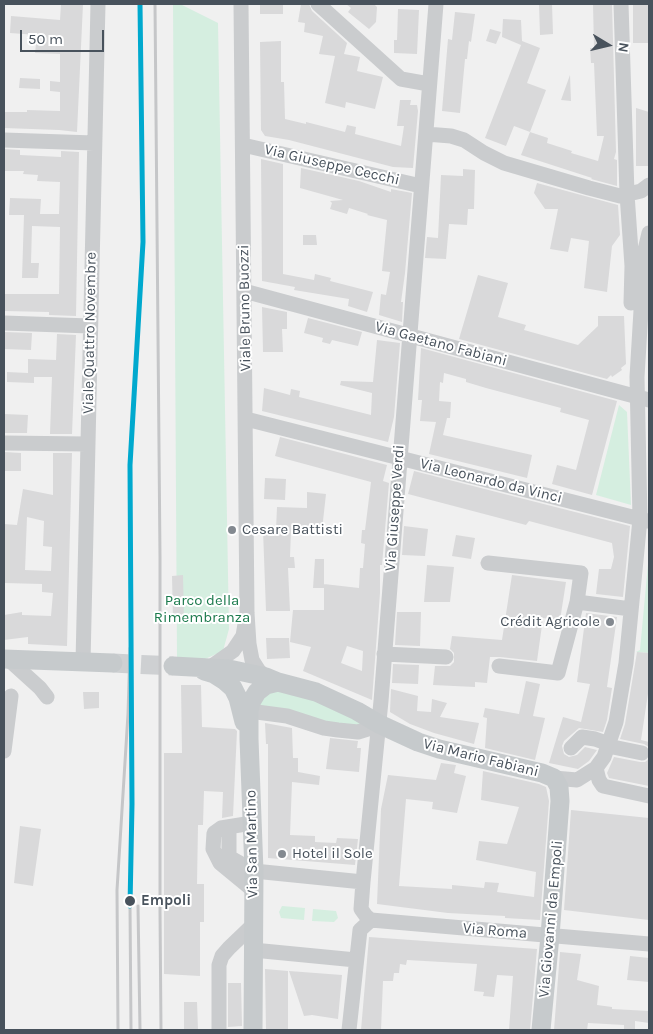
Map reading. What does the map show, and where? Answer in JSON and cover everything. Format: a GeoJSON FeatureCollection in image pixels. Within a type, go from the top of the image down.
{"type":"FeatureCollection","features":[{"type":"Feature","properties":{"kind":"main road"},"geometry":{"type":"LineString","coordinates":[[6,659],[113,663]]}},
{"type":"Feature","properties":{"kind":"main road"},"geometry":{"type":"LineString","coordinates":[[173,666],[201,668],[226,681],[238,698],[249,739]]}},
{"type":"Feature","properties":{"kind":"main road","name":"Via Mario Fabiani"},"geometry":{"type":"LineString","coordinates":[[201,668],[229,669],[316,692],[418,742],[439,749],[542,773],[554,778]]}},
{"type":"Feature","properties":{"kind":"main road"},"geometry":{"type":"LineString","coordinates":[[249,739],[249,711],[251,702],[257,692],[266,685],[277,681]]}},
{"type":"Feature","properties":{"kind":"main road","name":"Via San Martino"},"geometry":{"type":"LineString","coordinates":[[249,739],[254,871],[253,1030]]}},
{"type":"Feature","properties":{"kind":"main road","name":"Via Giovanni da Empoli"},"geometry":{"type":"LineString","coordinates":[[541,1030],[560,808],[559,787],[554,778]]}},
{"type":"Feature","properties":{"kind":"street","name":"Viale Quattro Novembre"},"geometry":{"type":"LineString","coordinates":[[83,662],[98,4]]}},
{"type":"Feature","properties":{"kind":"street","name":"Viale Bruno Buozzi"},"geometry":{"type":"LineString","coordinates":[[241,4],[244,145],[247,613],[252,660],[259,671],[277,681]]}},
{"type":"Feature","properties":{"kind":"street"},"geometry":{"type":"LineString","coordinates":[[318,4],[401,79],[429,84]]}},
{"type":"Feature","properties":{"kind":"street","name":"Via Giuseppe Verdi"},"geometry":{"type":"LineString","coordinates":[[371,920],[362,910],[363,882],[379,724],[436,4]]}},
{"type":"Feature","properties":{"kind":"street"},"geometry":{"type":"LineString","coordinates":[[621,4],[630,243],[643,256],[637,376]]}},
{"type":"Feature","properties":{"kind":"street"},"geometry":{"type":"LineString","coordinates":[[426,134],[451,136],[464,140],[494,158],[526,170],[620,196],[641,191],[649,186]]}},
{"type":"Feature","properties":{"kind":"street"},"geometry":{"type":"LineString","coordinates":[[4,140],[94,143]]}},
{"type":"Feature","properties":{"kind":"street","name":"Via Giuseppe Cecchi"},"geometry":{"type":"LineString","coordinates":[[244,145],[421,186]]}},
{"type":"Feature","properties":{"kind":"street"},"geometry":{"type":"LineString","coordinates":[[637,376],[631,316],[649,233]]}},
{"type":"Feature","properties":{"kind":"street","name":"Via Gaetano Fabiani"},"geometry":{"type":"LineString","coordinates":[[244,291],[643,399]]}},
{"type":"Feature","properties":{"kind":"street"},"geometry":{"type":"LineString","coordinates":[[4,323],[90,326]]}},
{"type":"Feature","properties":{"kind":"street","name":"Via Giovanni da Empoli"},"geometry":{"type":"LineString","coordinates":[[560,808],[574,787],[604,757],[616,722],[626,663],[631,609],[644,520],[643,399],[637,376]]}},
{"type":"Feature","properties":{"kind":"street","name":"Via Leonardo da Vinci"},"geometry":{"type":"LineString","coordinates":[[246,419],[644,520]]}},
{"type":"Feature","properties":{"kind":"street"},"geometry":{"type":"LineString","coordinates":[[4,443],[87,444]]}},
{"type":"Feature","properties":{"kind":"street"},"geometry":{"type":"LineString","coordinates":[[488,563],[581,573],[577,602],[558,673],[499,666]]}},
{"type":"Feature","properties":{"kind":"street"},"geometry":{"type":"LineString","coordinates":[[577,602],[631,609]]}},
{"type":"Feature","properties":{"kind":"street","name":"Viale Bruno Buozzi"},"geometry":{"type":"LineString","coordinates":[[201,668],[233,651],[242,636],[247,613]]}},
{"type":"Feature","properties":{"kind":"street"},"geometry":{"type":"LineString","coordinates":[[384,654],[446,656]]}},
{"type":"Feature","properties":{"kind":"street"},"geometry":{"type":"LineString","coordinates":[[6,659],[40,688],[47,697]]}},
{"type":"Feature","properties":{"kind":"street"},"geometry":{"type":"LineString","coordinates":[[4,751],[11,696]]}},
{"type":"Feature","properties":{"kind":"street"},"geometry":{"type":"LineString","coordinates":[[249,711],[287,716],[324,728],[358,732],[379,724]]}},
{"type":"Feature","properties":{"kind":"street"},"geometry":{"type":"LineString","coordinates":[[571,748],[582,737],[642,753]]}},
{"type":"Feature","properties":{"kind":"street"},"geometry":{"type":"LineString","coordinates":[[590,772],[603,786],[649,796]]}},
{"type":"Feature","properties":{"kind":"street","name":"Via Mario Fabiani"},"geometry":{"type":"LineString","coordinates":[[554,778],[576,780],[590,772]]}},
{"type":"Feature","properties":{"kind":"street"},"geometry":{"type":"LineString","coordinates":[[252,823],[221,828],[214,833],[213,849],[220,863],[254,891]]}},
{"type":"Feature","properties":{"kind":"street"},"geometry":{"type":"LineString","coordinates":[[229,826],[229,857],[254,871],[363,882]]}},
{"type":"Feature","properties":{"kind":"street"},"geometry":{"type":"LineString","coordinates":[[349,1030],[360,930],[371,920]]}},
{"type":"Feature","properties":{"kind":"street","name":"Via Roma"},"geometry":{"type":"LineString","coordinates":[[371,920],[649,944]]}},
{"type":"Feature","properties":{"kind":"street"},"geometry":{"type":"LineString","coordinates":[[219,1030],[219,964],[222,956],[229,948],[253,926]]}},
{"type":"Feature","properties":{"kind":"street"},"geometry":{"type":"LineString","coordinates":[[253,950],[356,960]]}},
{"type":"Feature","properties":{"kind":"green space","name":"Parco della Rimembranza"},"geometry":{"type":"Polygon","coordinates":[[[173,4],[180,4],[218,23],[229,629],[223,651],[205,659],[177,658],[173,4]]]}},
{"type":"Feature","properties":{"kind":"green space"},"geometry":{"type":"Polygon","coordinates":[[[619,405],[627,412],[631,505],[596,495],[619,405]]]}},
{"type":"Feature","properties":{"kind":"green space"},"geometry":{"type":"Polygon","coordinates":[[[649,553],[649,653],[636,652],[640,650],[649,553]]]}},
{"type":"Feature","properties":{"kind":"green space"},"geometry":{"type":"Polygon","coordinates":[[[274,682],[379,724],[324,728],[251,702],[274,682]]]}},
{"type":"Feature","properties":{"kind":"green space"},"geometry":{"type":"Polygon","coordinates":[[[282,906],[305,908],[304,920],[281,918],[279,912],[282,906]]]}},
{"type":"Feature","properties":{"kind":"green space"},"geometry":{"type":"Polygon","coordinates":[[[313,909],[336,911],[338,918],[334,922],[312,921],[313,909]]]}},
{"type":"Feature","properties":{"kind":"building"},"geometry":{"type":"Polygon","coordinates":[[[61,4],[83,4],[77,132],[4,128],[4,112],[27,112],[27,110],[60,111],[60,92],[50,91],[50,81],[60,82],[60,54],[35,53],[37,35],[10,33],[11,16],[60,20],[61,4]]]}},
{"type":"Feature","properties":{"kind":"building"},"geometry":{"type":"Polygon","coordinates":[[[260,4],[283,4],[283,14],[260,14],[260,4]]]}},
{"type":"Feature","properties":{"kind":"building"},"geometry":{"type":"Polygon","coordinates":[[[301,4],[309,4],[312,11],[347,43],[344,54],[360,57],[357,71],[383,77],[375,109],[346,102],[345,108],[325,103],[335,56],[319,54],[323,36],[304,32],[305,23],[298,22],[301,4]]]}},
{"type":"Feature","properties":{"kind":"building"},"geometry":{"type":"Polygon","coordinates":[[[346,4],[374,4],[377,7],[376,22],[369,29],[348,12],[351,8],[346,4]]]}},
{"type":"Feature","properties":{"kind":"building"},"geometry":{"type":"Polygon","coordinates":[[[539,4],[552,4],[553,34],[540,35],[539,4]]]}},
{"type":"Feature","properties":{"kind":"building"},"geometry":{"type":"Polygon","coordinates":[[[593,4],[612,4],[616,152],[614,159],[617,160],[617,186],[521,155],[530,132],[548,138],[547,143],[598,161],[604,136],[597,136],[594,63],[591,63],[590,48],[594,48],[593,4]]]}},
{"type":"Feature","properties":{"kind":"building"},"geometry":{"type":"Polygon","coordinates":[[[633,4],[649,4],[649,43],[633,43],[633,4]]]}},
{"type":"Feature","properties":{"kind":"building"},"geometry":{"type":"Polygon","coordinates":[[[398,9],[419,10],[417,54],[394,53],[394,40],[397,40],[398,9]]]}},
{"type":"Feature","properties":{"kind":"building"},"geometry":{"type":"Polygon","coordinates":[[[455,12],[475,14],[471,42],[469,41],[467,59],[465,59],[460,113],[442,111],[448,39],[452,40],[455,12]]]}},
{"type":"Feature","properties":{"kind":"building"},"geometry":{"type":"Polygon","coordinates":[[[503,19],[521,20],[522,41],[540,48],[527,83],[546,90],[530,132],[514,126],[506,146],[485,138],[521,45],[502,37],[503,19]]]}},
{"type":"Feature","properties":{"kind":"building"},"geometry":{"type":"Polygon","coordinates":[[[490,29],[501,32],[496,44],[486,41],[490,29]]]}},
{"type":"Feature","properties":{"kind":"building"},"geometry":{"type":"Polygon","coordinates":[[[281,41],[281,82],[284,82],[285,119],[306,124],[306,122],[345,132],[347,125],[356,127],[355,134],[401,146],[404,126],[397,126],[400,100],[411,100],[410,105],[417,105],[418,111],[413,168],[393,167],[289,140],[265,136],[261,130],[260,42],[281,41]]]}},
{"type":"Feature","properties":{"kind":"building"},"geometry":{"type":"Polygon","coordinates":[[[570,75],[571,101],[561,100],[570,75]]]}},
{"type":"Feature","properties":{"kind":"building"},"geometry":{"type":"Polygon","coordinates":[[[20,78],[40,79],[40,89],[19,88],[20,78]]]}},
{"type":"Feature","properties":{"kind":"building"},"geometry":{"type":"Polygon","coordinates":[[[636,108],[649,112],[649,166],[636,166],[636,108]]]}},
{"type":"Feature","properties":{"kind":"building"},"geometry":{"type":"Polygon","coordinates":[[[4,149],[20,150],[20,155],[61,157],[61,151],[79,152],[76,316],[49,315],[49,312],[4,311],[4,294],[59,294],[60,227],[32,226],[31,263],[39,263],[38,278],[22,278],[24,215],[9,215],[10,198],[41,199],[40,214],[59,214],[60,182],[37,181],[38,175],[23,174],[24,171],[4,171],[4,149]]]}},
{"type":"Feature","properties":{"kind":"building"},"geometry":{"type":"Polygon","coordinates":[[[261,159],[283,164],[283,274],[314,280],[315,274],[331,278],[330,281],[373,292],[367,312],[348,306],[349,299],[294,290],[295,287],[262,281],[261,159]]]}},
{"type":"Feature","properties":{"kind":"building"},"geometry":{"type":"Polygon","coordinates":[[[301,168],[359,181],[391,192],[391,189],[412,193],[401,302],[403,302],[402,322],[379,315],[381,294],[386,295],[390,272],[382,271],[387,220],[349,208],[347,214],[330,209],[332,203],[330,201],[343,200],[300,188],[301,168]]]}},
{"type":"Feature","properties":{"kind":"building"},"geometry":{"type":"Polygon","coordinates":[[[463,169],[475,170],[474,209],[468,209],[467,225],[449,224],[446,259],[425,258],[427,237],[438,238],[441,175],[463,176],[463,169]]]}},
{"type":"Feature","properties":{"kind":"building"},"geometry":{"type":"Polygon","coordinates":[[[537,183],[618,205],[620,235],[612,246],[607,292],[584,288],[589,241],[571,238],[568,252],[550,249],[558,209],[545,209],[534,193],[537,183]]]}},
{"type":"Feature","properties":{"kind":"building"},"geometry":{"type":"Polygon","coordinates":[[[303,235],[316,235],[317,245],[303,245],[303,235]]]}},
{"type":"Feature","properties":{"kind":"building"},"geometry":{"type":"Polygon","coordinates":[[[478,275],[508,283],[498,317],[526,325],[524,330],[578,345],[598,326],[598,316],[624,316],[626,364],[621,368],[622,370],[607,379],[459,339],[478,275]]]}},
{"type":"Feature","properties":{"kind":"building"},"geometry":{"type":"Polygon","coordinates":[[[262,307],[287,312],[287,329],[282,329],[283,352],[263,352],[262,307]]]}},
{"type":"Feature","properties":{"kind":"building"},"geometry":{"type":"Polygon","coordinates":[[[308,318],[362,332],[358,346],[332,340],[330,344],[322,342],[323,338],[304,333],[308,318]]]}},
{"type":"Feature","properties":{"kind":"building"},"geometry":{"type":"Polygon","coordinates":[[[4,332],[32,333],[31,350],[4,349],[4,332]]]}},
{"type":"Feature","properties":{"kind":"building"},"geometry":{"type":"Polygon","coordinates":[[[57,334],[76,335],[72,434],[50,434],[52,377],[34,377],[34,383],[7,382],[7,372],[28,373],[28,359],[56,360],[57,334]]]}},
{"type":"Feature","properties":{"kind":"building"},"geometry":{"type":"Polygon","coordinates":[[[377,340],[400,343],[394,417],[388,442],[262,411],[264,388],[290,395],[291,389],[300,391],[299,397],[371,415],[372,393],[340,385],[341,381],[373,382],[377,340]]]}},
{"type":"Feature","properties":{"kind":"building"},"geometry":{"type":"Polygon","coordinates":[[[421,348],[617,401],[592,495],[552,484],[557,465],[576,470],[589,420],[560,412],[561,408],[486,388],[466,382],[466,379],[444,373],[443,383],[440,382],[439,401],[451,402],[450,418],[447,418],[443,435],[532,455],[527,478],[429,454],[436,422],[420,421],[422,400],[418,400],[421,348]]]}},
{"type":"Feature","properties":{"kind":"building"},"geometry":{"type":"Polygon","coordinates":[[[4,414],[28,415],[27,433],[4,433],[4,414]]]}},
{"type":"Feature","properties":{"kind":"building"},"geometry":{"type":"Polygon","coordinates":[[[280,437],[387,465],[383,481],[389,483],[382,565],[380,565],[380,593],[372,700],[303,671],[311,647],[290,642],[293,610],[324,610],[324,584],[359,588],[360,568],[363,568],[365,544],[361,543],[362,530],[365,530],[371,482],[275,456],[280,437]],[[347,646],[341,663],[362,671],[363,651],[347,646]]]}},
{"type":"Feature","properties":{"kind":"building"},"geometry":{"type":"Polygon","coordinates":[[[4,452],[21,453],[21,471],[4,471],[4,452]]]}},
{"type":"Feature","properties":{"kind":"building"},"geometry":{"type":"Polygon","coordinates":[[[53,453],[72,453],[67,646],[28,644],[28,637],[4,640],[4,615],[22,612],[22,615],[51,616],[53,593],[42,592],[42,584],[4,583],[4,524],[17,525],[23,489],[53,495],[53,453]],[[27,517],[25,570],[51,571],[52,547],[43,546],[44,521],[27,517]]]}},
{"type":"Feature","properties":{"kind":"building"},"geometry":{"type":"Polygon","coordinates":[[[414,471],[630,526],[623,597],[596,594],[599,569],[611,569],[614,557],[612,543],[529,521],[526,525],[408,494],[414,471]]]}},
{"type":"Feature","properties":{"kind":"building"},"geometry":{"type":"Polygon","coordinates":[[[265,478],[286,479],[285,500],[264,499],[265,478]]]}},
{"type":"Feature","properties":{"kind":"building"},"geometry":{"type":"Polygon","coordinates":[[[307,492],[326,494],[322,530],[291,530],[290,557],[294,557],[295,568],[288,568],[290,611],[266,611],[263,530],[276,530],[277,507],[307,508],[307,492]]]}},
{"type":"Feature","properties":{"kind":"building"},"geometry":{"type":"Polygon","coordinates":[[[404,526],[428,529],[425,556],[402,555],[404,526]]]}},
{"type":"Feature","properties":{"kind":"building"},"geometry":{"type":"Polygon","coordinates":[[[456,535],[475,538],[471,559],[452,556],[456,535]]]}},
{"type":"Feature","properties":{"kind":"building"},"geometry":{"type":"Polygon","coordinates":[[[315,559],[324,559],[324,588],[313,588],[315,559]]]}},
{"type":"Feature","properties":{"kind":"building"},"geometry":{"type":"Polygon","coordinates":[[[427,565],[454,567],[450,602],[424,602],[427,565]]]}},
{"type":"Feature","properties":{"kind":"building"},"geometry":{"type":"Polygon","coordinates":[[[183,575],[184,620],[173,620],[172,576],[183,575]]]}},
{"type":"Feature","properties":{"kind":"building"},"geometry":{"type":"Polygon","coordinates":[[[512,575],[566,582],[560,620],[543,618],[537,661],[490,657],[487,683],[475,682],[475,687],[433,685],[435,666],[450,666],[454,662],[454,653],[450,649],[452,636],[502,640],[512,575]]]}},
{"type":"Feature","properties":{"kind":"building"},"geometry":{"type":"Polygon","coordinates":[[[397,612],[421,612],[420,646],[395,645],[397,612]]]}},
{"type":"Feature","properties":{"kind":"building"},"geometry":{"type":"Polygon","coordinates":[[[586,613],[617,617],[607,687],[612,688],[607,720],[603,732],[579,728],[564,741],[562,746],[564,754],[569,757],[577,755],[585,747],[597,750],[589,761],[578,769],[549,763],[563,717],[581,722],[590,684],[577,682],[586,613]]]}},
{"type":"Feature","properties":{"kind":"building"},"geometry":{"type":"Polygon","coordinates":[[[266,638],[289,638],[290,658],[267,659],[266,638]]]}},
{"type":"Feature","properties":{"kind":"building"},"geometry":{"type":"Polygon","coordinates":[[[637,652],[649,653],[649,687],[641,740],[649,742],[649,747],[644,744],[620,739],[625,724],[637,652]]]}},
{"type":"Feature","properties":{"kind":"building"},"geometry":{"type":"Polygon","coordinates":[[[393,664],[419,665],[418,684],[392,683],[393,664]]]}},
{"type":"Feature","properties":{"kind":"building"},"geometry":{"type":"Polygon","coordinates":[[[526,681],[540,684],[533,716],[545,718],[535,760],[485,748],[487,718],[483,717],[485,708],[519,714],[526,681]]]}},
{"type":"Feature","properties":{"kind":"building"},"geometry":{"type":"Polygon","coordinates":[[[181,685],[201,685],[202,727],[235,729],[237,731],[233,816],[222,818],[223,792],[204,791],[203,825],[198,825],[197,884],[204,884],[204,922],[200,922],[200,976],[164,974],[164,753],[182,753],[181,685]]]}},
{"type":"Feature","properties":{"kind":"building"},"geometry":{"type":"Polygon","coordinates":[[[391,689],[418,696],[417,711],[431,712],[432,699],[447,703],[440,717],[479,723],[474,744],[410,724],[390,712],[391,689]]]}},
{"type":"Feature","properties":{"kind":"building"},"geometry":{"type":"Polygon","coordinates":[[[83,692],[99,692],[99,708],[84,709],[83,692]]]}},
{"type":"Feature","properties":{"kind":"building"},"geometry":{"type":"Polygon","coordinates":[[[265,723],[292,728],[293,758],[298,758],[298,772],[320,776],[319,785],[292,782],[290,835],[315,836],[315,842],[336,843],[337,838],[358,839],[355,865],[268,858],[268,744],[266,744],[265,723]]]}},
{"type":"Feature","properties":{"kind":"building"},"geometry":{"type":"Polygon","coordinates":[[[330,738],[358,741],[357,748],[361,748],[359,772],[326,769],[330,738]]]}},
{"type":"Feature","properties":{"kind":"building"},"geometry":{"type":"Polygon","coordinates":[[[614,757],[640,762],[645,762],[649,759],[649,786],[609,778],[607,773],[614,757]]]}},
{"type":"Feature","properties":{"kind":"building"},"geometry":{"type":"Polygon","coordinates":[[[441,763],[456,765],[454,773],[466,776],[457,813],[432,809],[433,802],[406,799],[399,886],[452,889],[452,885],[484,888],[485,882],[499,883],[497,892],[534,897],[536,872],[476,860],[479,841],[507,844],[519,807],[481,800],[483,771],[539,784],[546,787],[549,801],[540,920],[448,913],[377,904],[381,809],[388,775],[436,780],[441,763]]]}},
{"type":"Feature","properties":{"kind":"building"},"geometry":{"type":"Polygon","coordinates":[[[571,810],[649,818],[649,920],[564,910],[571,810]]]}},
{"type":"Feature","properties":{"kind":"building"},"geometry":{"type":"Polygon","coordinates":[[[20,826],[41,829],[33,886],[14,883],[20,826]]]}},
{"type":"Feature","properties":{"kind":"building"},"geometry":{"type":"Polygon","coordinates":[[[369,937],[537,949],[530,1030],[509,1030],[513,976],[497,975],[494,997],[483,996],[484,992],[474,991],[477,964],[407,960],[406,965],[400,964],[399,973],[394,973],[393,981],[383,981],[381,1030],[361,1030],[369,937]]]}},
{"type":"Feature","properties":{"kind":"building"},"geometry":{"type":"Polygon","coordinates":[[[560,952],[581,954],[577,980],[599,986],[597,1005],[612,1007],[612,1009],[649,1011],[649,1023],[635,1021],[635,1030],[624,1030],[624,1025],[588,1023],[587,1030],[554,1030],[560,952]]]}},
{"type":"Feature","properties":{"kind":"building"},"geometry":{"type":"Polygon","coordinates":[[[630,956],[649,958],[649,982],[627,980],[630,956]]]}},
{"type":"Feature","properties":{"kind":"building"},"geometry":{"type":"Polygon","coordinates":[[[265,969],[288,971],[288,1030],[266,1030],[265,969]]]}},
{"type":"Feature","properties":{"kind":"building"},"geometry":{"type":"Polygon","coordinates":[[[289,971],[342,975],[338,1019],[312,1015],[304,1016],[289,971]]]}},
{"type":"Feature","properties":{"kind":"building"},"geometry":{"type":"Polygon","coordinates":[[[228,983],[241,983],[242,1026],[228,1027],[228,983]]]}},
{"type":"Feature","properties":{"kind":"building"},"geometry":{"type":"Polygon","coordinates":[[[184,1002],[197,1002],[198,1030],[184,1030],[184,1002]]]}},
{"type":"Feature","properties":{"kind":"tunnel"},"geometry":{"type":"LineString","coordinates":[[113,663],[173,666]]}},
{"type":"Feature","properties":{"kind":"railway"},"geometry":{"type":"LineString","coordinates":[[155,4],[160,557],[161,1030]]}},
{"type":"Feature","properties":{"kind":"railway"},"geometry":{"type":"LineString","coordinates":[[118,1030],[117,890],[128,714],[130,648]]}},
{"type":"Feature","properties":{"kind":"railway"},"geometry":{"type":"LineString","coordinates":[[130,906],[131,1030]]}},
{"type":"Feature","properties":{"kind":"railway"},"geometry":{"type":"LineString","coordinates":[[138,906],[140,1030]]}},
{"type":"Feature","properties":{"kind":"transit line"},"geometry":{"type":"LineString","coordinates":[[130,906],[132,804],[130,465],[143,242],[140,4]]}},
{"type":"Feature","properties":{"kind":"place","name":"Cesare Battisti"},"geometry":{"type":"Point","coordinates":[232,530]}},
{"type":"Feature","properties":{"kind":"place","name":"Crédit Agricole"},"geometry":{"type":"Point","coordinates":[610,622]}},
{"type":"Feature","properties":{"kind":"place","name":"Hotel il Sole"},"geometry":{"type":"Point","coordinates":[282,854]}},
{"type":"Feature","properties":{"kind":"place","name":"Empoli"},"geometry":{"type":"Point","coordinates":[130,901]}}]}
